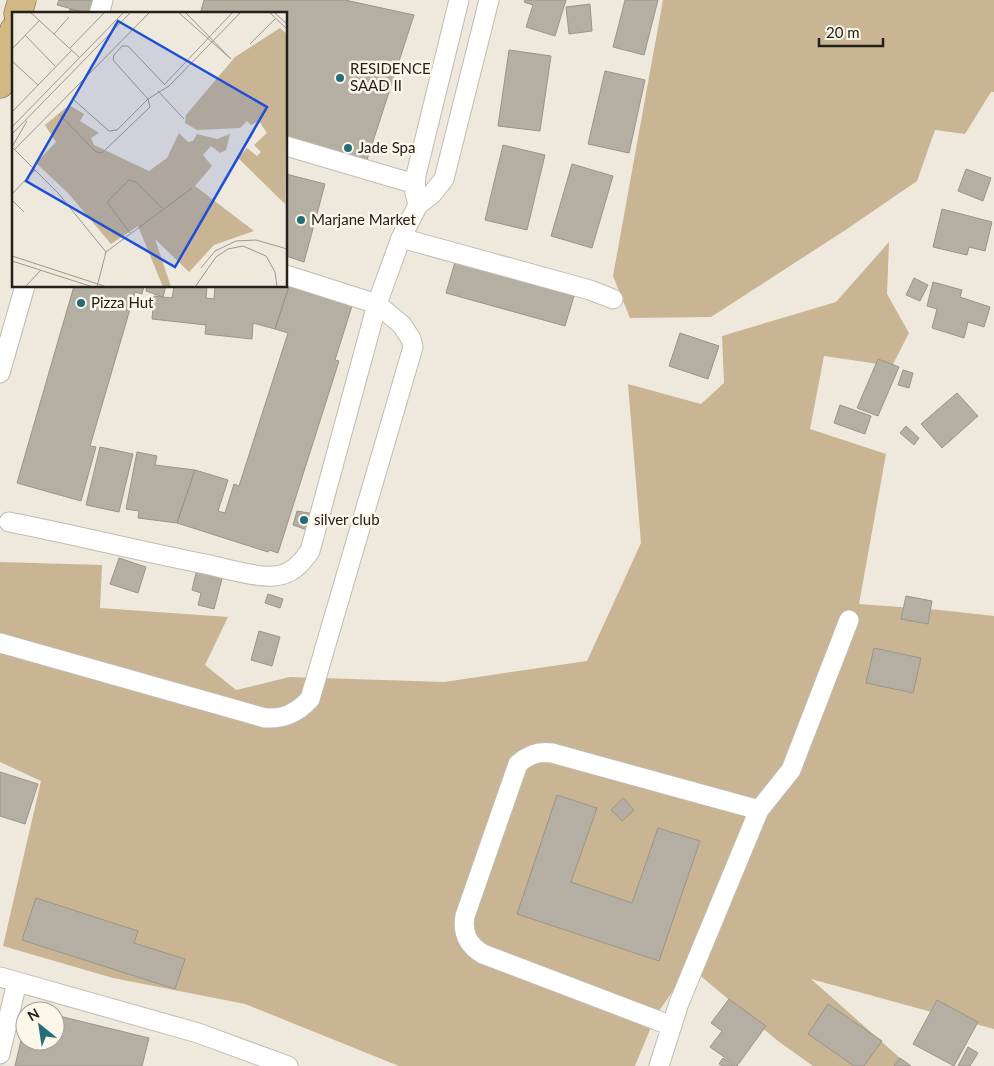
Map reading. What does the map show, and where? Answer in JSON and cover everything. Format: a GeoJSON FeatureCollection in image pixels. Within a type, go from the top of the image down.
{"type":"FeatureCollection","features":[{"type":"Feature","properties":{"kind":"main road"},"geometry":{"type":"LineString","coordinates":[[0,84],[12,38]]}},
{"type":"Feature","properties":{"kind":"street"},"geometry":{"type":"LineString","coordinates":[[418,206],[415,184],[416,175],[459,0]]}},
{"type":"Feature","properties":{"kind":"street"},"geometry":{"type":"LineString","coordinates":[[9,522],[250,573],[274,576],[295,569],[310,551],[377,304],[401,238],[418,206],[444,180],[489,0]]}},
{"type":"Feature","properties":{"kind":"street"},"geometry":{"type":"LineString","coordinates":[[453,24],[481,30]]}},
{"type":"Feature","properties":{"kind":"street"},"geometry":{"type":"LineString","coordinates":[[288,147],[415,184]]}},
{"type":"Feature","properties":{"kind":"street"},"geometry":{"type":"LineString","coordinates":[[401,238],[590,290],[612,299]]}},
{"type":"Feature","properties":{"kind":"street"},"geometry":{"type":"LineString","coordinates":[[0,643],[265,718],[282,717],[292,714],[310,699],[413,347],[411,339],[402,325],[377,304],[288,276]]}},
{"type":"Feature","properties":{"kind":"street"},"geometry":{"type":"LineString","coordinates":[[0,372],[24,288]]}},
{"type":"Feature","properties":{"kind":"street"},"geometry":{"type":"LineString","coordinates":[[659,1066],[679,1003],[759,810],[791,770],[849,620]]}},
{"type":"Feature","properties":{"kind":"street"},"geometry":{"type":"LineString","coordinates":[[672,1026],[483,954],[476,950],[467,939],[464,924],[465,916],[518,764],[533,754],[542,752],[552,753],[759,810]]}},
{"type":"Feature","properties":{"kind":"street"},"geometry":{"type":"LineString","coordinates":[[0,1054],[9,980],[198,1033],[288,1066]]}},
{"type":"Feature","properties":{"kind":"shaded area"},"geometry":{"type":"Polygon","coordinates":[[[663,0],[994,0],[994,92],[991,92],[965,134],[935,130],[917,181],[711,317],[630,318],[613,276],[663,0]]]}},
{"type":"Feature","properties":{"kind":"shaded area"},"geometry":{"type":"Polygon","coordinates":[[[889,242],[887,294],[909,333],[892,366],[824,356],[810,429],[886,454],[859,604],[994,616],[994,1029],[811,979],[909,1066],[813,1066],[778,1041],[690,967],[656,1015],[635,1066],[399,1066],[245,1004],[113,978],[3,946],[41,781],[0,762],[0,562],[102,565],[100,608],[228,617],[205,665],[236,690],[290,677],[444,682],[587,661],[641,543],[628,384],[701,404],[724,383],[722,336],[836,302],[889,242]]]}},
{"type":"Feature","properties":{"kind":"building"},"geometry":{"type":"Polygon","coordinates":[[[59,0],[99,0],[92,12],[83,12],[57,5],[59,0]]]}},
{"type":"Feature","properties":{"kind":"building","name":"RESIDENCE SAAD II"},"geometry":{"type":"Polygon","coordinates":[[[204,0],[345,0],[414,15],[366,163],[288,142],[288,12],[201,12],[204,0]]]}},
{"type":"Feature","properties":{"kind":"building"},"geometry":{"type":"Polygon","coordinates":[[[525,0],[566,0],[555,36],[526,27],[533,5],[524,2],[525,0]]]}},
{"type":"Feature","properties":{"kind":"building"},"geometry":{"type":"Polygon","coordinates":[[[625,0],[658,0],[644,55],[613,47],[625,0]]]}},
{"type":"Feature","properties":{"kind":"building"},"geometry":{"type":"Polygon","coordinates":[[[590,4],[592,31],[569,34],[566,7],[590,4]]]}},
{"type":"Feature","properties":{"kind":"building"},"geometry":{"type":"Polygon","coordinates":[[[70,9],[81,12],[69,12],[70,9]]]}},
{"type":"Feature","properties":{"kind":"building"},"geometry":{"type":"Polygon","coordinates":[[[509,50],[551,56],[540,131],[498,126],[509,50]]]}},
{"type":"Feature","properties":{"kind":"building"},"geometry":{"type":"Polygon","coordinates":[[[605,71],[645,80],[629,153],[588,144],[605,71]]]}},
{"type":"Feature","properties":{"kind":"building"},"geometry":{"type":"Polygon","coordinates":[[[503,145],[545,155],[527,230],[485,220],[503,145]]]}},
{"type":"Feature","properties":{"kind":"building"},"geometry":{"type":"Polygon","coordinates":[[[572,164],[613,176],[592,248],[551,236],[572,164]]]}},
{"type":"Feature","properties":{"kind":"building"},"geometry":{"type":"Polygon","coordinates":[[[966,169],[991,178],[983,201],[958,191],[966,169]]]}},
{"type":"Feature","properties":{"kind":"building","name":"Marjane Market"},"geometry":{"type":"Polygon","coordinates":[[[288,175],[325,184],[304,262],[288,257],[288,175]]]}},
{"type":"Feature","properties":{"kind":"building"},"geometry":{"type":"Polygon","coordinates":[[[942,209],[992,222],[985,251],[969,247],[967,255],[933,247],[942,209]]]}},
{"type":"Feature","properties":{"kind":"building"},"geometry":{"type":"Polygon","coordinates":[[[455,262],[574,296],[565,326],[446,293],[455,262]]]}},
{"type":"Feature","properties":{"kind":"building"},"geometry":{"type":"Polygon","coordinates":[[[914,278],[928,285],[920,301],[906,295],[914,278]]]}},
{"type":"Feature","properties":{"kind":"building"},"geometry":{"type":"Polygon","coordinates":[[[288,280],[291,280],[275,329],[253,323],[252,339],[205,334],[206,325],[152,319],[154,296],[172,298],[174,288],[207,288],[206,298],[214,299],[215,288],[288,288],[288,280]]]}},
{"type":"Feature","properties":{"kind":"building"},"geometry":{"type":"Polygon","coordinates":[[[291,280],[340,296],[338,301],[352,306],[335,360],[339,361],[278,553],[269,550],[268,552],[177,523],[195,470],[228,480],[218,511],[225,513],[234,484],[239,486],[288,333],[275,329],[291,280]]]}},
{"type":"Feature","properties":{"kind":"building"},"geometry":{"type":"Polygon","coordinates":[[[933,282],[962,290],[960,297],[990,307],[984,327],[968,322],[964,338],[932,328],[937,309],[927,306],[933,282]]]}},
{"type":"Feature","properties":{"kind":"building"},"geometry":{"type":"Polygon","coordinates":[[[73,288],[144,288],[142,294],[135,292],[90,446],[96,447],[81,501],[17,483],[73,288]]]}},
{"type":"Feature","properties":{"kind":"building"},"geometry":{"type":"Polygon","coordinates":[[[147,288],[165,288],[163,297],[146,291],[147,288]]]}},
{"type":"Feature","properties":{"kind":"building"},"geometry":{"type":"Polygon","coordinates":[[[680,333],[719,346],[708,379],[669,366],[680,333]]]}},
{"type":"Feature","properties":{"kind":"building"},"geometry":{"type":"Polygon","coordinates":[[[878,359],[899,367],[878,416],[857,408],[878,359]]]}},
{"type":"Feature","properties":{"kind":"building"},"geometry":{"type":"Polygon","coordinates":[[[903,370],[913,373],[909,388],[898,385],[903,370]]]}},
{"type":"Feature","properties":{"kind":"building"},"geometry":{"type":"Polygon","coordinates":[[[957,393],[978,416],[942,448],[921,424],[957,393]]]}},
{"type":"Feature","properties":{"kind":"building"},"geometry":{"type":"Polygon","coordinates":[[[840,405],[871,416],[865,434],[834,423],[840,405]]]}},
{"type":"Feature","properties":{"kind":"building"},"geometry":{"type":"Polygon","coordinates":[[[906,426],[919,438],[914,445],[900,433],[906,426]]]}},
{"type":"Feature","properties":{"kind":"building"},"geometry":{"type":"Polygon","coordinates":[[[100,447],[133,454],[119,512],[86,505],[100,447]]]}},
{"type":"Feature","properties":{"kind":"building"},"geometry":{"type":"Polygon","coordinates":[[[137,452],[157,456],[155,465],[195,470],[177,523],[138,518],[139,511],[126,509],[137,452]]]}},
{"type":"Feature","properties":{"kind":"building","name":"silver club"},"geometry":{"type":"Polygon","coordinates":[[[297,511],[315,514],[310,531],[293,525],[297,511]]]}},
{"type":"Feature","properties":{"kind":"building"},"geometry":{"type":"Polygon","coordinates":[[[119,558],[146,567],[138,593],[110,584],[119,558]]]}},
{"type":"Feature","properties":{"kind":"building"},"geometry":{"type":"Polygon","coordinates":[[[197,569],[223,575],[214,609],[198,605],[201,593],[192,590],[197,569]]]}},
{"type":"Feature","properties":{"kind":"building"},"geometry":{"type":"Polygon","coordinates":[[[268,594],[283,599],[280,608],[265,603],[268,594]]]}},
{"type":"Feature","properties":{"kind":"building"},"geometry":{"type":"Polygon","coordinates":[[[906,596],[932,601],[928,624],[901,619],[906,596]]]}},
{"type":"Feature","properties":{"kind":"building"},"geometry":{"type":"Polygon","coordinates":[[[259,631],[280,637],[272,666],[251,660],[259,631]]]}},
{"type":"Feature","properties":{"kind":"building"},"geometry":{"type":"Polygon","coordinates":[[[874,648],[921,658],[913,693],[866,683],[874,648]]]}},
{"type":"Feature","properties":{"kind":"building"},"geometry":{"type":"Polygon","coordinates":[[[0,772],[38,784],[25,824],[0,816],[0,772]]]}},
{"type":"Feature","properties":{"kind":"building"},"geometry":{"type":"Polygon","coordinates":[[[557,795],[597,808],[571,882],[632,903],[658,828],[700,841],[659,961],[517,914],[557,795]]]}},
{"type":"Feature","properties":{"kind":"building"},"geometry":{"type":"Polygon","coordinates":[[[623,798],[634,810],[622,821],[611,810],[623,798]]]}},
{"type":"Feature","properties":{"kind":"building"},"geometry":{"type":"Polygon","coordinates":[[[36,898],[138,931],[134,943],[185,959],[175,989],[22,940],[36,898]]]}},
{"type":"Feature","properties":{"kind":"building"},"geometry":{"type":"Polygon","coordinates":[[[729,999],[766,1026],[737,1066],[710,1047],[722,1031],[711,1023],[729,999]]]}},
{"type":"Feature","properties":{"kind":"building"},"geometry":{"type":"Polygon","coordinates":[[[937,1000],[978,1022],[954,1066],[913,1044],[937,1000]]]}},
{"type":"Feature","properties":{"kind":"building"},"geometry":{"type":"Polygon","coordinates":[[[828,1004],[882,1041],[864,1066],[854,1066],[808,1034],[828,1004]]]}},
{"type":"Feature","properties":{"kind":"building"},"geometry":{"type":"Polygon","coordinates":[[[65,1017],[149,1038],[142,1066],[15,1066],[18,1051],[65,1051],[65,1017]]]}},
{"type":"Feature","properties":{"kind":"building"},"geometry":{"type":"Polygon","coordinates":[[[968,1047],[978,1053],[970,1066],[958,1066],[968,1047]]]}},
{"type":"Feature","properties":{"kind":"building"},"geometry":{"type":"Polygon","coordinates":[[[723,1058],[735,1066],[719,1064],[723,1058]]]}},
{"type":"Feature","properties":{"kind":"building"},"geometry":{"type":"Polygon","coordinates":[[[900,1058],[911,1066],[894,1066],[900,1058]]]}},
{"type":"Feature","properties":{"kind":"place","name":"RESIDENCE SAAD II"},"geometry":{"type":"Point","coordinates":[340,78]}},
{"type":"Feature","properties":{"kind":"place","name":"Jade Spa"},"geometry":{"type":"Point","coordinates":[348,148]}},
{"type":"Feature","properties":{"kind":"place","name":"Marjane Market"},"geometry":{"type":"Point","coordinates":[301,220]}},
{"type":"Feature","properties":{"kind":"place","name":"Pizza Hut"},"geometry":{"type":"Point","coordinates":[81,303]}},
{"type":"Feature","properties":{"kind":"place","name":"silver club"},"geometry":{"type":"Point","coordinates":[304,520]}}]}
